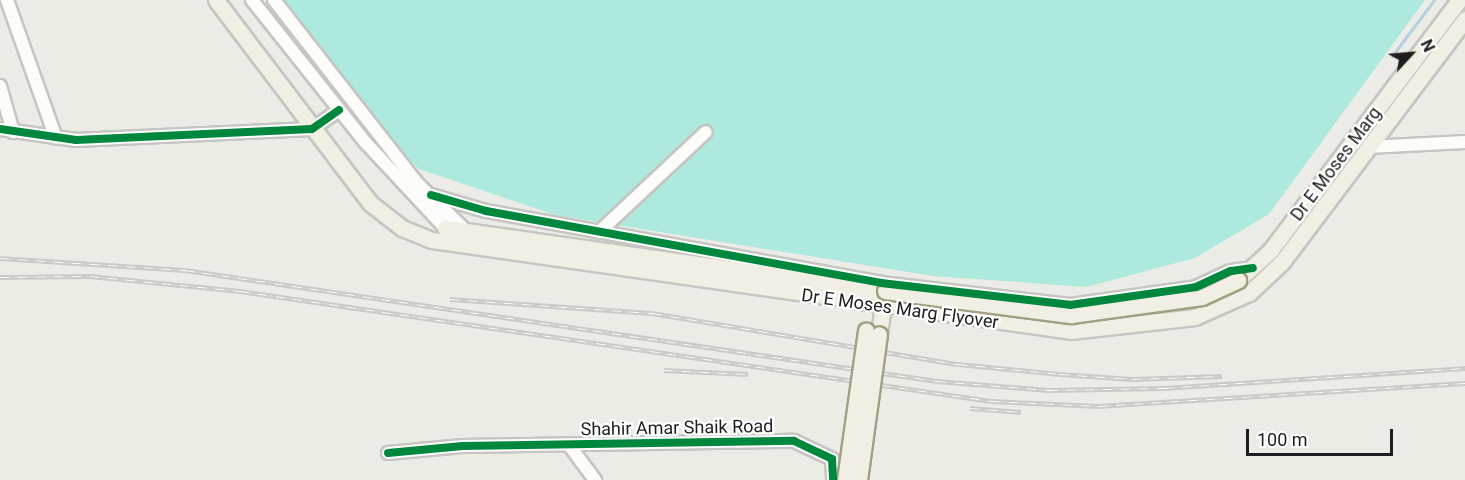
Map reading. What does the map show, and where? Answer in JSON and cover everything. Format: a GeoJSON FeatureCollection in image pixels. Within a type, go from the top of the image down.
{"type":"FeatureCollection","features":[{"type":"Feature","properties":{"kind":"main road"},"geometry":{"type":"LineString","coordinates":[[216,0],[312,129]]}},
{"type":"Feature","properties":{"kind":"main road","name":"Dr E Moses Marg"},"geometry":{"type":"LineString","coordinates":[[1252,268],[1270,251],[1460,0]]}},
{"type":"Feature","properties":{"kind":"main road","name":"Dr E Moses Marg"},"geometry":{"type":"LineString","coordinates":[[1369,147],[1465,20]]}},
{"type":"Feature","properties":{"kind":"main road","name":"Dr E Moses Marg Flyover"},"geometry":{"type":"LineString","coordinates":[[312,129],[370,203],[402,228],[876,307],[1071,331],[1206,314],[1249,293],[1282,262],[1369,147]]}},
{"type":"Feature","properties":{"kind":"main road","name":"Dr E Moses Marg Flyover"},"geometry":{"type":"LineString","coordinates":[[445,228],[470,239],[1071,315],[1202,297],[1238,280],[1252,268]]}},
{"type":"Feature","properties":{"kind":"main road"},"geometry":{"type":"LineString","coordinates":[[845,480],[879,291]]}},
{"type":"Feature","properties":{"kind":"main road"},"geometry":{"type":"LineString","coordinates":[[859,480],[876,307]]}},
{"type":"Feature","properties":{"kind":"street"},"geometry":{"type":"LineString","coordinates":[[7,0],[56,138]]}},
{"type":"Feature","properties":{"kind":"street"},"geometry":{"type":"LineString","coordinates":[[252,0],[339,110],[445,228]]}},
{"type":"Feature","properties":{"kind":"street"},"geometry":{"type":"LineString","coordinates":[[274,0],[431,195],[470,239]]}},
{"type":"Feature","properties":{"kind":"street"},"geometry":{"type":"LineString","coordinates":[[0,86],[13,132]]}},
{"type":"Feature","properties":{"kind":"street"},"geometry":{"type":"LineString","coordinates":[[0,129],[76,140],[312,129],[327,121],[339,110]]}},
{"type":"Feature","properties":{"kind":"street"},"geometry":{"type":"LineString","coordinates":[[599,232],[706,132]]}},
{"type":"Feature","properties":{"kind":"street"},"geometry":{"type":"LineString","coordinates":[[1369,147],[1465,142]]}},
{"type":"Feature","properties":{"kind":"street"},"geometry":{"type":"LineString","coordinates":[[431,195],[599,232],[881,283],[1071,305],[1196,287],[1231,271],[1252,268]]}},
{"type":"Feature","properties":{"kind":"street","name":"Shahir Amar Shaik Road"},"geometry":{"type":"LineString","coordinates":[[569,445],[794,441],[832,459],[833,480]]}},
{"type":"Feature","properties":{"kind":"street"},"geometry":{"type":"LineString","coordinates":[[388,453],[463,446],[569,445],[595,480]]}},
{"type":"Feature","properties":{"kind":"shaded area"},"geometry":{"type":"Polygon","coordinates":[[[269,0],[1425,0],[1269,214],[1195,258],[1086,287],[933,276],[555,215],[419,169],[380,136],[269,0]]]}},
{"type":"Feature","properties":{"kind":"waterway"},"geometry":{"type":"LineString","coordinates":[[1392,56],[1434,0]]}},
{"type":"Feature","properties":{"kind":"railway"},"geometry":{"type":"LineString","coordinates":[[0,258],[185,270],[937,381],[1049,390],[1164,388],[1465,368]]}},
{"type":"Feature","properties":{"kind":"railway"},"geometry":{"type":"LineString","coordinates":[[0,277],[90,276],[240,291],[991,401],[1098,406],[1465,383]]}},
{"type":"Feature","properties":{"kind":"railway"},"geometry":{"type":"LineString","coordinates":[[450,299],[652,313],[958,364],[1132,379],[1222,376]]}},
{"type":"Feature","properties":{"kind":"railway"},"geometry":{"type":"LineString","coordinates":[[664,370],[748,374]]}},
{"type":"Feature","properties":{"kind":"railway"},"geometry":{"type":"LineString","coordinates":[[970,408],[1021,412]]}},
{"type":"Feature","properties":{"kind":"cycle path"},"geometry":{"type":"LineString","coordinates":[[0,129],[76,140],[312,129],[339,110]]}},
{"type":"Feature","properties":{"kind":"cycle path"},"geometry":{"type":"LineString","coordinates":[[431,195],[486,211],[881,283],[1070,305],[1196,287],[1231,271],[1253,268]]}},
{"type":"Feature","properties":{"kind":"cycle path"},"geometry":{"type":"LineString","coordinates":[[388,453],[463,446],[794,441],[832,459],[833,480]]}}]}
